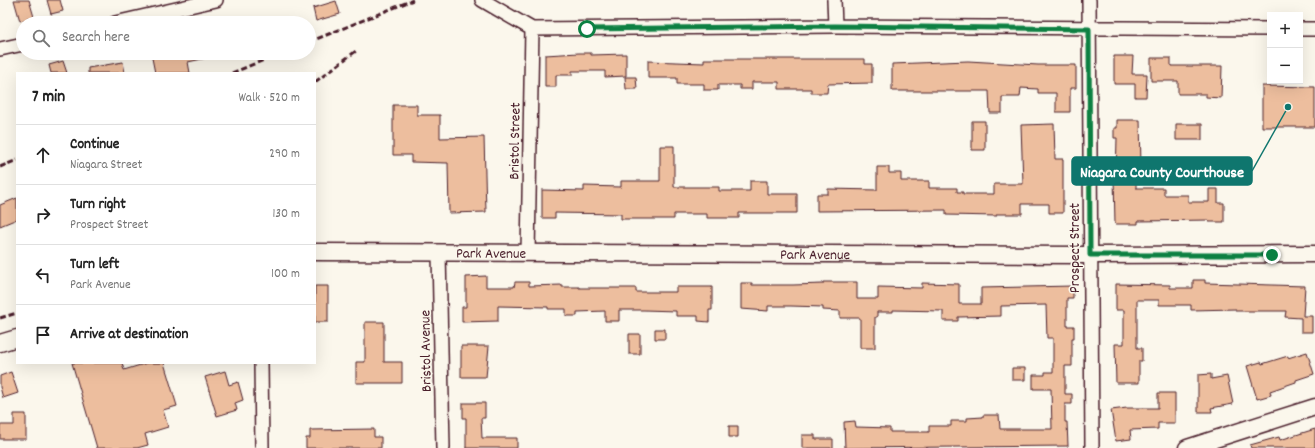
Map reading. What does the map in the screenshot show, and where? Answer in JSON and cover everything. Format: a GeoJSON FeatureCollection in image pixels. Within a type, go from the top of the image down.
{"type":"FeatureCollection","features":[{"type":"Feature","properties":{"kind":"main road","name":"Park Avenue"},"geometry":{"type":"LineString","coordinates":[[316,252],[1090,255],[1315,254]]}},
{"type":"Feature","properties":{"kind":"main road"},"geometry":{"type":"LineString","coordinates":[[0,343],[16,338]]}},
{"type":"Feature","properties":{"kind":"main road"},"geometry":{"type":"LineString","coordinates":[[1187,448],[1315,407]]}},
{"type":"Feature","properties":{"kind":"street"},"geometry":{"type":"LineString","coordinates":[[146,16],[216,0]]}},
{"type":"Feature","properties":{"kind":"street"},"geometry":{"type":"LineString","coordinates":[[482,0],[532,29],[835,26],[1089,29],[1267,29]]}},
{"type":"Feature","properties":{"kind":"street"},"geometry":{"type":"LineString","coordinates":[[834,0],[835,26]]}},
{"type":"Feature","properties":{"kind":"street","name":"Prospect Street"},"geometry":{"type":"LineString","coordinates":[[1089,0],[1092,448]]}},
{"type":"Feature","properties":{"kind":"street","name":"Bristol Street"},"geometry":{"type":"LineString","coordinates":[[528,253],[532,29]]}},
{"type":"Feature","properties":{"kind":"street"},"geometry":{"type":"LineString","coordinates":[[1303,29],[1315,29]]}},
{"type":"Feature","properties":{"kind":"street"},"geometry":{"type":"LineString","coordinates":[[0,49],[16,46]]}},
{"type":"Feature","properties":{"kind":"street","name":"Bristol Avenue"},"geometry":{"type":"LineString","coordinates":[[439,253],[443,448]]}},
{"type":"Feature","properties":{"kind":"street"},"geometry":{"type":"LineString","coordinates":[[261,364],[262,448]]}},
{"type":"Feature","properties":{"kind":"building"},"geometry":{"type":"Polygon","coordinates":[[[14,0],[29,0],[34,16],[19,16],[14,0]]]}},
{"type":"Feature","properties":{"kind":"building"},"geometry":{"type":"Polygon","coordinates":[[[47,0],[60,0],[63,11],[51,14],[47,0]]]}},
{"type":"Feature","properties":{"kind":"building"},"geometry":{"type":"Polygon","coordinates":[[[336,1],[340,14],[316,21],[313,8],[336,1]]]}},
{"type":"Feature","properties":{"kind":"building"},"geometry":{"type":"Polygon","coordinates":[[[591,53],[591,55],[626,54],[626,76],[605,77],[605,71],[572,71],[572,75],[556,75],[556,87],[545,87],[545,55],[591,53]]]}},
{"type":"Feature","properties":{"kind":"building"},"geometry":{"type":"Polygon","coordinates":[[[1114,56],[1133,56],[1132,74],[1147,74],[1146,97],[1135,97],[1135,84],[1114,84],[1114,56]]]}},
{"type":"Feature","properties":{"kind":"building"},"geometry":{"type":"Polygon","coordinates":[[[1151,58],[1171,58],[1171,66],[1222,66],[1221,98],[1206,97],[1206,94],[1178,94],[1178,81],[1151,81],[1151,58]]]}},
{"type":"Feature","properties":{"kind":"building"},"geometry":{"type":"Polygon","coordinates":[[[704,59],[865,59],[865,64],[872,64],[872,83],[828,84],[827,93],[811,93],[811,89],[779,89],[779,82],[752,82],[752,89],[740,89],[740,85],[718,85],[718,90],[704,90],[704,84],[677,84],[677,78],[648,78],[648,61],[704,63],[704,59]]]}},
{"type":"Feature","properties":{"kind":"building"},"geometry":{"type":"Polygon","coordinates":[[[152,60],[197,60],[188,62],[190,72],[155,72],[152,60]]]}},
{"type":"Feature","properties":{"kind":"building"},"geometry":{"type":"Polygon","coordinates":[[[63,61],[67,72],[51,72],[49,65],[63,61]]]}},
{"type":"Feature","properties":{"kind":"building"},"geometry":{"type":"Polygon","coordinates":[[[968,61],[1038,65],[1076,65],[1076,88],[1070,88],[1070,112],[1056,112],[1056,93],[1038,93],[1038,89],[1021,88],[1020,97],[1002,97],[1002,113],[990,113],[989,91],[892,91],[892,64],[968,61]]]}},
{"type":"Feature","properties":{"kind":"building"},"geometry":{"type":"Polygon","coordinates":[[[123,62],[125,72],[88,72],[88,68],[123,62]]]}},
{"type":"Feature","properties":{"kind":"building"},"geometry":{"type":"Polygon","coordinates":[[[625,77],[636,77],[637,89],[626,89],[625,77]]]}},
{"type":"Feature","properties":{"kind":"building"},"geometry":{"type":"Polygon","coordinates":[[[1262,86],[1315,87],[1315,127],[1262,127],[1262,86]]]}},
{"type":"Feature","properties":{"kind":"building"},"geometry":{"type":"Polygon","coordinates":[[[393,105],[417,105],[417,115],[440,115],[440,138],[484,137],[486,212],[449,213],[448,163],[411,162],[411,155],[393,155],[393,105]]]}},
{"type":"Feature","properties":{"kind":"building"},"geometry":{"type":"Polygon","coordinates":[[[1117,120],[1140,120],[1141,166],[1136,166],[1136,188],[1164,188],[1164,195],[1188,195],[1188,202],[1209,202],[1209,189],[1218,189],[1218,203],[1224,203],[1224,222],[1209,222],[1209,220],[1138,221],[1138,224],[1115,224],[1114,177],[1116,177],[1117,138],[1114,138],[1114,128],[1117,128],[1117,120]]]}},
{"type":"Feature","properties":{"kind":"building"},"geometry":{"type":"Polygon","coordinates":[[[972,121],[985,121],[985,150],[972,150],[972,121]]]}},
{"type":"Feature","properties":{"kind":"building"},"geometry":{"type":"Polygon","coordinates":[[[1054,124],[1055,159],[1063,159],[1063,213],[1049,213],[1049,204],[1022,204],[1022,214],[997,214],[997,216],[946,215],[946,210],[817,211],[817,194],[828,194],[828,189],[877,190],[877,167],[889,167],[889,173],[901,173],[901,181],[929,181],[929,188],[957,188],[957,192],[963,192],[963,194],[994,194],[994,184],[1023,184],[1021,125],[1054,124]]]}},
{"type":"Feature","properties":{"kind":"building"},"geometry":{"type":"Polygon","coordinates":[[[1176,124],[1202,124],[1202,140],[1176,140],[1176,124]]]}},
{"type":"Feature","properties":{"kind":"building"},"geometry":{"type":"Polygon","coordinates":[[[660,146],[674,146],[674,187],[719,187],[719,191],[750,191],[750,181],[767,181],[767,194],[797,194],[797,213],[739,213],[739,218],[707,218],[707,214],[674,214],[674,219],[621,219],[621,214],[555,213],[555,218],[542,218],[542,190],[584,191],[584,186],[621,187],[621,181],[660,181],[660,146]]]}},
{"type":"Feature","properties":{"kind":"building"},"geometry":{"type":"Polygon","coordinates":[[[16,198],[16,219],[0,226],[0,205],[16,198]]]}},
{"type":"Feature","properties":{"kind":"building"},"geometry":{"type":"Polygon","coordinates":[[[486,276],[486,287],[514,287],[515,282],[529,282],[529,286],[562,285],[562,287],[579,288],[636,288],[636,292],[676,292],[676,287],[712,287],[712,310],[709,310],[709,322],[698,321],[698,316],[676,316],[676,311],[644,310],[619,310],[619,321],[605,321],[605,311],[577,312],[577,316],[566,316],[566,309],[548,309],[548,307],[498,306],[498,321],[462,322],[462,307],[466,307],[466,277],[486,276]]]}},
{"type":"Feature","properties":{"kind":"building"},"geometry":{"type":"Polygon","coordinates":[[[1193,280],[1205,280],[1205,283],[1305,286],[1303,316],[1312,316],[1312,332],[1301,332],[1301,318],[1285,317],[1286,311],[1236,311],[1236,309],[1191,310],[1191,305],[1159,305],[1159,300],[1137,300],[1137,348],[1142,348],[1142,361],[1139,361],[1139,383],[1116,383],[1115,344],[1124,344],[1124,310],[1116,310],[1116,284],[1170,285],[1170,288],[1193,288],[1193,280]]]}},
{"type":"Feature","properties":{"kind":"building"},"geometry":{"type":"Polygon","coordinates":[[[823,282],[857,282],[857,299],[878,299],[878,287],[922,288],[922,283],[959,284],[959,304],[981,304],[981,288],[1073,286],[1073,298],[1067,298],[1067,326],[1074,326],[1074,338],[1072,338],[1072,366],[1065,366],[1065,394],[1072,394],[1072,404],[1065,404],[1065,422],[1067,422],[1068,446],[845,448],[844,422],[855,421],[856,427],[890,428],[890,432],[929,432],[929,426],[951,426],[951,421],[967,421],[967,418],[983,417],[983,415],[999,415],[1000,429],[1052,429],[1051,389],[1033,389],[1033,375],[1045,375],[1045,372],[1053,372],[1053,338],[1047,338],[1046,305],[1001,306],[1001,316],[958,317],[958,321],[943,321],[943,311],[893,310],[893,312],[877,312],[877,317],[875,317],[875,348],[860,348],[860,318],[840,318],[840,311],[823,310],[823,307],[791,306],[768,306],[768,311],[741,309],[741,283],[752,283],[752,285],[793,285],[823,284],[823,282]]]}},
{"type":"Feature","properties":{"kind":"building"},"geometry":{"type":"Polygon","coordinates":[[[316,286],[328,286],[328,322],[316,322],[316,286]]]}},
{"type":"Feature","properties":{"kind":"building"},"geometry":{"type":"Polygon","coordinates":[[[365,322],[384,322],[384,362],[402,362],[402,383],[356,383],[356,362],[365,362],[365,322]]]}},
{"type":"Feature","properties":{"kind":"building"},"geometry":{"type":"Polygon","coordinates":[[[655,329],[665,329],[665,339],[655,339],[655,329]]]}},
{"type":"Feature","properties":{"kind":"building"},"geometry":{"type":"Polygon","coordinates":[[[629,334],[640,334],[640,354],[629,354],[629,334]]]}},
{"type":"Feature","properties":{"kind":"building"},"geometry":{"type":"Polygon","coordinates":[[[461,346],[489,346],[486,377],[461,377],[461,346]]]}},
{"type":"Feature","properties":{"kind":"building"},"geometry":{"type":"Polygon","coordinates":[[[1307,352],[1314,374],[1270,391],[1271,395],[1257,399],[1247,366],[1261,362],[1262,364],[1288,356],[1288,358],[1307,352]]]}},
{"type":"Feature","properties":{"kind":"building"},"geometry":{"type":"Polygon","coordinates":[[[72,364],[122,364],[124,370],[144,364],[164,364],[177,406],[163,410],[168,427],[145,434],[148,445],[137,448],[97,448],[72,364]]]}},
{"type":"Feature","properties":{"kind":"building"},"geometry":{"type":"Polygon","coordinates":[[[1012,368],[1025,368],[1025,380],[1012,380],[1012,368]]]}},
{"type":"Feature","properties":{"kind":"building"},"geometry":{"type":"Polygon","coordinates":[[[225,371],[229,385],[238,382],[243,400],[235,403],[237,410],[217,416],[205,377],[225,371]]]}},
{"type":"Feature","properties":{"kind":"building"},"geometry":{"type":"Polygon","coordinates":[[[11,372],[18,393],[3,398],[0,387],[0,376],[11,372]]]}},
{"type":"Feature","properties":{"kind":"building"},"geometry":{"type":"Polygon","coordinates":[[[1211,374],[1211,379],[1227,376],[1233,404],[1211,408],[1212,412],[1198,412],[1198,375],[1211,374]]]}},
{"type":"Feature","properties":{"kind":"building"},"geometry":{"type":"Polygon","coordinates":[[[1158,393],[1175,393],[1175,423],[1158,423],[1158,429],[1130,430],[1131,439],[1116,441],[1111,410],[1127,408],[1158,408],[1158,393]]]}},
{"type":"Feature","properties":{"kind":"building"},"geometry":{"type":"Polygon","coordinates":[[[463,403],[485,403],[485,418],[481,418],[482,438],[517,438],[517,448],[466,448],[466,418],[463,418],[463,403]]]}},
{"type":"Feature","properties":{"kind":"building"},"geometry":{"type":"Polygon","coordinates":[[[14,414],[26,414],[26,439],[0,439],[0,425],[14,425],[14,414]]]}},
{"type":"Feature","properties":{"kind":"building"},"geometry":{"type":"Polygon","coordinates":[[[729,426],[738,426],[738,437],[729,437],[729,426]]]}},
{"type":"Feature","properties":{"kind":"building"},"geometry":{"type":"Polygon","coordinates":[[[374,429],[374,437],[381,437],[381,448],[306,448],[306,438],[310,438],[310,430],[374,429]]]}},
{"type":"Feature","properties":{"kind":"building"},"geometry":{"type":"Polygon","coordinates":[[[1315,429],[1315,448],[1251,448],[1250,445],[1279,437],[1280,440],[1315,429]]]}},
{"type":"Feature","properties":{"kind":"building"},"geometry":{"type":"Polygon","coordinates":[[[802,435],[815,435],[815,439],[833,439],[833,448],[802,448],[802,435]]]}},
{"type":"Feature","properties":{"kind":"railway"},"geometry":{"type":"LineString","coordinates":[[316,39],[413,0]]}},
{"type":"Feature","properties":{"kind":"railway"},"geometry":{"type":"LineString","coordinates":[[316,81],[356,51]]}},
{"type":"Feature","properties":{"kind":"railway"},"geometry":{"type":"LineString","coordinates":[[234,72],[264,60]]}},
{"type":"Feature","properties":{"kind":"railway"},"geometry":{"type":"LineString","coordinates":[[0,167],[16,160]]}},
{"type":"Feature","properties":{"kind":"railway"},"geometry":{"type":"LineString","coordinates":[[0,318],[16,313]]}},
{"type":"Feature","properties":{"kind":"place","name":"Niagara County Courthouse"},"geometry":{"type":"Point","coordinates":[1288,107]}},
{"type":"Feature","properties":{"kind":"route"},"geometry":{"type":"LineString","coordinates":[[587,29],[835,26],[1089,29],[1090,255],[1272,255]]}}]}
